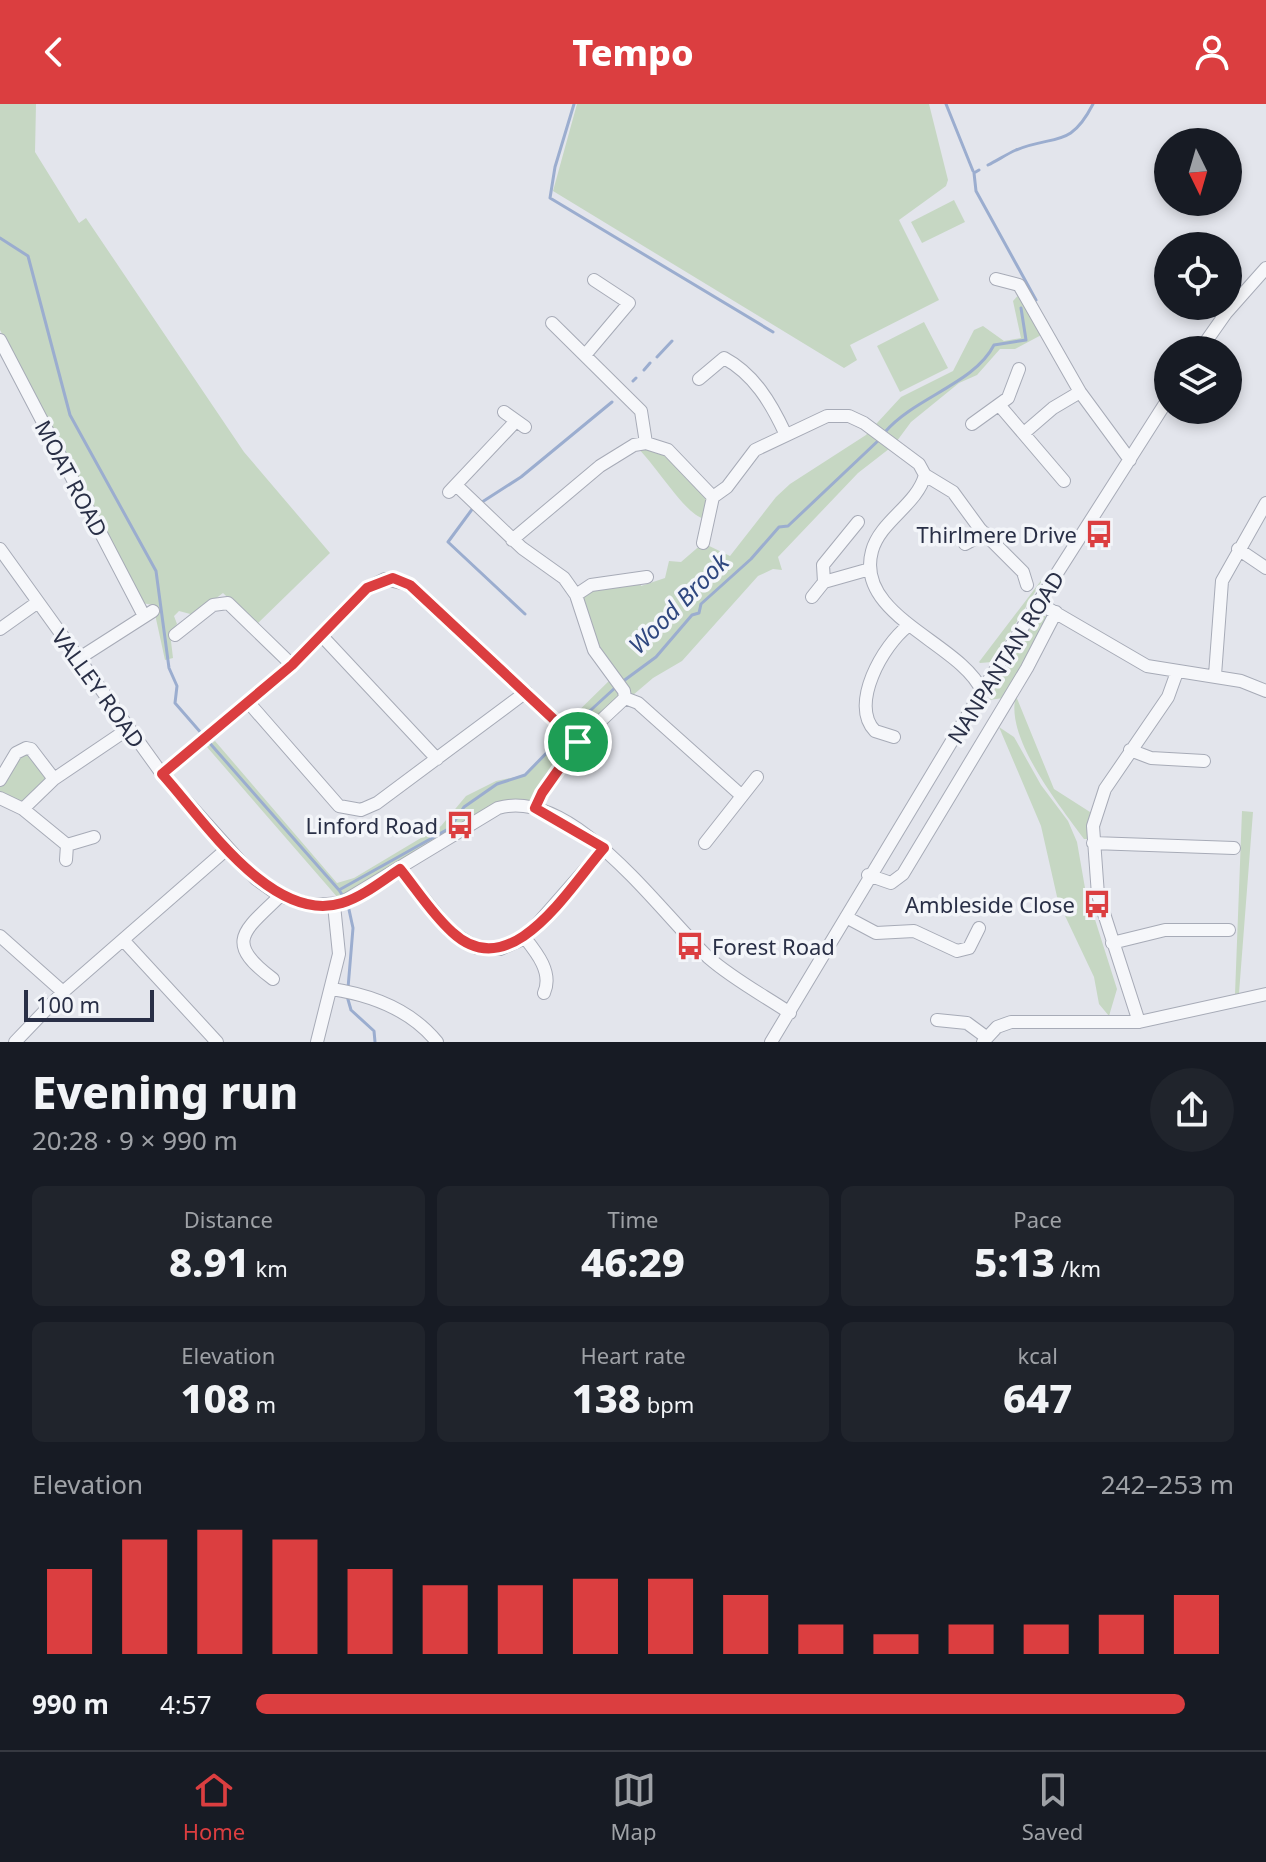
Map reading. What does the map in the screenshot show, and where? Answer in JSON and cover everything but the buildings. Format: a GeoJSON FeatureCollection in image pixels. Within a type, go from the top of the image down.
{"type":"FeatureCollection","features":[{"type":"Feature","properties":{"kind":"street"},"geometry":{"type":"LineString","coordinates":[[1210,336],[1266,268]]}},
{"type":"Feature","properties":{"kind":"street"},"geometry":{"type":"LineString","coordinates":[[996,279],[1019,285],[1080,392],[1130,460]]}},
{"type":"Feature","properties":{"kind":"street"},"geometry":{"type":"LineString","coordinates":[[597,286],[643,310]]}},
{"type":"Feature","properties":{"kind":"street"},"geometry":{"type":"LineString","coordinates":[[586,354],[629,303]]}},
{"type":"Feature","properties":{"kind":"street"},"geometry":{"type":"LineString","coordinates":[[555,332],[586,354],[641,411],[646,443]]}},
{"type":"Feature","properties":{"kind":"street","name":"MOAT ROAD"},"geometry":{"type":"LineString","coordinates":[[0,340],[148,613],[78,659]]}},
{"type":"Feature","properties":{"kind":"street"},"geometry":{"type":"LineString","coordinates":[[699,379],[726,354],[760,389],[785,433]]}},
{"type":"Feature","properties":{"kind":"street"},"geometry":{"type":"LineString","coordinates":[[972,424],[1000,406],[1012,393],[1019,369]]}},
{"type":"Feature","properties":{"kind":"street"},"geometry":{"type":"LineString","coordinates":[[1024,433],[1053,408],[1080,392]]}},
{"type":"Feature","properties":{"kind":"street"},"geometry":{"type":"LineString","coordinates":[[1000,406],[1060,476],[1044,479]]}},
{"type":"Feature","properties":{"kind":"street"},"geometry":{"type":"LineString","coordinates":[[504,412],[521,424],[453,489],[477,505],[512,540],[552,567],[576,595],[594,650],[621,689],[742,796]]}},
{"type":"Feature","properties":{"kind":"street"},"geometry":{"type":"LineString","coordinates":[[703,543],[713,497],[727,487],[755,450],[785,433],[838,415],[849,416],[881,435],[919,464],[925,475],[953,492],[985,533],[1028,574]]}},
{"type":"Feature","properties":{"kind":"street","name":"NANPANTAN ROAD"},"geometry":{"type":"LineString","coordinates":[[790,1013],[868,875],[1037,602],[1154,421]]}},
{"type":"Feature","properties":{"kind":"street"},"geometry":{"type":"LineString","coordinates":[[512,540],[600,466],[634,445],[646,443],[668,450],[713,497]]}},
{"type":"Feature","properties":{"kind":"street"},"geometry":{"type":"LineString","coordinates":[[925,475],[920,487],[878,537],[872,551],[870,569],[880,592],[908,626],[949,654],[977,681],[982,691]]}},
{"type":"Feature","properties":{"kind":"street"},"geometry":{"type":"LineString","coordinates":[[1215,675],[1222,581],[1266,503]]}},
{"type":"Feature","properties":{"kind":"street"},"geometry":{"type":"LineString","coordinates":[[824,582],[823,565],[858,528]]}},
{"type":"Feature","properties":{"kind":"street"},"geometry":{"type":"LineString","coordinates":[[965,544],[985,533]]}},
{"type":"Feature","properties":{"kind":"street","name":"VALLEY ROAD"},"geometry":{"type":"LineString","coordinates":[[0,549],[162,774],[256,879],[280,896],[313,905],[338,904],[355,898],[498,808],[521,804],[535,808]]}},
{"type":"Feature","properties":{"kind":"street"},"geometry":{"type":"LineString","coordinates":[[1238,549],[1266,568]]}},
{"type":"Feature","properties":{"kind":"street"},"geometry":{"type":"LineString","coordinates":[[812,597],[824,582],[870,569]]}},
{"type":"Feature","properties":{"kind":"street"},"geometry":{"type":"LineString","coordinates":[[162,774],[292,665],[367,588],[385,579],[401,580],[570,735]]}},
{"type":"Feature","properties":{"kind":"street"},"geometry":{"type":"LineString","coordinates":[[576,595],[591,585],[642,580]]}},
{"type":"Feature","properties":{"kind":"street"},"geometry":{"type":"LineString","coordinates":[[0,629],[38,602]]}},
{"type":"Feature","properties":{"kind":"street"},"geometry":{"type":"LineString","coordinates":[[1037,602],[1147,666],[1215,675],[1266,691]]}},
{"type":"Feature","properties":{"kind":"street"},"geometry":{"type":"LineString","coordinates":[[175,635],[183,621],[213,605],[228,603],[292,665]]}},
{"type":"Feature","properties":{"kind":"street","name":"NANPANTAN ROAD"},"geometry":{"type":"LineString","coordinates":[[868,875],[891,883],[903,874],[1052,626],[1056,612]]}},
{"type":"Feature","properties":{"kind":"street"},"geometry":{"type":"LineString","coordinates":[[894,737],[872,735],[865,711],[867,671],[890,642],[908,626]]}},
{"type":"Feature","properties":{"kind":"street"},"geometry":{"type":"LineString","coordinates":[[321,635],[437,759]]}},
{"type":"Feature","properties":{"kind":"street"},"geometry":{"type":"LineString","coordinates":[[949,654],[981,668],[998,664]]}},
{"type":"Feature","properties":{"kind":"street"},"geometry":{"type":"LineString","coordinates":[[1139,1022],[1098,895],[1093,843],[1097,807],[1130,750],[1168,697],[1177,672]]}},
{"type":"Feature","properties":{"kind":"street"},"geometry":{"type":"LineString","coordinates":[[621,689],[614,712],[570,735],[535,808],[604,848],[711,960],[790,1013],[771,1042]]}},
{"type":"Feature","properties":{"kind":"street"},"geometry":{"type":"LineString","coordinates":[[249,703],[339,806],[349,810],[369,808],[526,692]]}},
{"type":"Feature","properties":{"kind":"street"},"geometry":{"type":"LineString","coordinates":[[23,809],[54,779],[128,729]]}},
{"type":"Feature","properties":{"kind":"street"},"geometry":{"type":"LineString","coordinates":[[0,780],[16,753],[26,748],[31,749],[54,779]]}},
{"type":"Feature","properties":{"kind":"street"},"geometry":{"type":"LineString","coordinates":[[1130,750],[1151,758],[1204,762]]}},
{"type":"Feature","properties":{"kind":"street"},"geometry":{"type":"LineString","coordinates":[[705,843],[757,777]]}},
{"type":"Feature","properties":{"kind":"street"},"geometry":{"type":"LineString","coordinates":[[0,798],[23,809],[67,845]]}},
{"type":"Feature","properties":{"kind":"street"},"geometry":{"type":"LineString","coordinates":[[67,845],[94,837]]}},
{"type":"Feature","properties":{"kind":"street"},"geometry":{"type":"LineString","coordinates":[[1093,843],[1234,848]]}},
{"type":"Feature","properties":{"kind":"street"},"geometry":{"type":"LineString","coordinates":[[66,860],[67,845]]}},
{"type":"Feature","properties":{"kind":"street"},"geometry":{"type":"LineString","coordinates":[[15,1042],[63,992],[228,848]]}},
{"type":"Feature","properties":{"kind":"street"},"geometry":{"type":"LineString","coordinates":[[400,869],[450,931],[477,948],[500,949],[525,938],[604,848]]}},
{"type":"Feature","properties":{"kind":"street"},"geometry":{"type":"LineString","coordinates":[[273,979],[249,961],[243,942],[249,926],[280,896]]}},
{"type":"Feature","properties":{"kind":"street"},"geometry":{"type":"LineString","coordinates":[[317,1042],[341,990],[338,904]]}},
{"type":"Feature","properties":{"kind":"street"},"geometry":{"type":"LineString","coordinates":[[846,917],[876,933],[914,931],[957,951],[969,948],[979,928]]}},
{"type":"Feature","properties":{"kind":"street"},"geometry":{"type":"LineString","coordinates":[[1112,943],[1165,930],[1229,931]]}},
{"type":"Feature","properties":{"kind":"street"},"geometry":{"type":"LineString","coordinates":[[0,936],[63,992]]}},
{"type":"Feature","properties":{"kind":"street"},"geometry":{"type":"LineString","coordinates":[[525,938],[542,962],[548,990]]}},
{"type":"Feature","properties":{"kind":"street"},"geometry":{"type":"LineString","coordinates":[[124,941],[217,1042]]}},
{"type":"Feature","properties":{"kind":"street"},"geometry":{"type":"LineString","coordinates":[[341,990],[408,1016],[437,1042]]}},
{"type":"Feature","properties":{"kind":"street"},"geometry":{"type":"LineString","coordinates":[[946,1023],[967,1023],[984,1039],[1011,1022],[1139,1022],[1266,994]]}},
{"type":"Feature","properties":{"kind":"green space"},"geometry":{"type":"Polygon","coordinates":[[[0,104],[36,104],[35,152],[79,223],[86,218],[244,452],[330,553],[256,625],[223,593],[194,615],[179,611],[174,616],[177,624],[170,633],[173,658],[165,660],[153,605],[142,603],[0,330],[0,104]]]}},
{"type":"Feature","properties":{"kind":"green space"},"geometry":{"type":"Polygon","coordinates":[[[577,104],[929,104],[948,180],[946,186],[899,220],[939,300],[850,345],[857,360],[844,368],[553,191],[577,104]]]}},
{"type":"Feature","properties":{"kind":"green space"},"geometry":{"type":"Polygon","coordinates":[[[954,200],[965,222],[922,243],[911,222],[954,200]]]}},
{"type":"Feature","properties":{"kind":"green space"},"geometry":{"type":"Polygon","coordinates":[[[1022,291],[1045,333],[1015,349],[1000,349],[977,375],[959,383],[911,422],[894,445],[858,473],[778,557],[782,570],[773,569],[758,576],[682,661],[653,678],[578,742],[535,808],[510,805],[511,799],[493,805],[397,866],[338,898],[207,747],[215,741],[337,883],[354,878],[441,826],[466,796],[496,781],[525,775],[567,732],[562,727],[613,677],[601,661],[576,595],[640,579],[641,586],[665,578],[669,561],[681,562],[703,543],[730,556],[776,497],[790,484],[866,435],[901,397],[953,371],[974,330],[983,326],[1004,341],[1021,338],[1013,301],[1022,291]]]}},
{"type":"Feature","properties":{"kind":"green space"},"geometry":{"type":"Polygon","coordinates":[[[924,322],[948,368],[900,392],[877,346],[924,322]]]}},
{"type":"Feature","properties":{"kind":"green space"},"geometry":{"type":"Polygon","coordinates":[[[634,445],[656,445],[708,494],[707,519],[699,517],[680,500],[634,445]]]}},
{"type":"Feature","properties":{"kind":"green space"},"geometry":{"type":"Polygon","coordinates":[[[1046,574],[992,662],[980,663],[979,662],[1046,574]]]}},
{"type":"Feature","properties":{"kind":"green space"},"geometry":{"type":"Polygon","coordinates":[[[1042,615],[1050,618],[1003,698],[989,700],[1023,637],[1042,615]]]}},
{"type":"Feature","properties":{"kind":"green space"},"geometry":{"type":"Polygon","coordinates":[[[1016,696],[1054,789],[1090,812],[1089,839],[1084,839],[1026,751],[1014,713],[1016,696]]]}},
{"type":"Feature","properties":{"kind":"green space"},"geometry":{"type":"Polygon","coordinates":[[[999,727],[1014,737],[1041,785],[1068,821],[1077,842],[1085,888],[1117,989],[1109,1016],[1099,1004],[1094,977],[1058,901],[1041,826],[999,727]]]}},
{"type":"Feature","properties":{"kind":"green space"},"geometry":{"type":"Polygon","coordinates":[[[26,748],[54,779],[23,809],[0,798],[0,780],[26,748]]]}},
{"type":"Feature","properties":{"kind":"green space"},"geometry":{"type":"Polygon","coordinates":[[[1242,811],[1253,812],[1239,993],[1235,994],[1242,811]]]}},
{"type":"Feature","properties":{"kind":"waterway"},"geometry":{"type":"LineString","coordinates":[[574,104],[555,167],[550,198],[773,332]]}},
{"type":"Feature","properties":{"kind":"waterway"},"geometry":{"type":"LineString","coordinates":[[946,104],[973,171]]}},
{"type":"Feature","properties":{"kind":"waterway","name":"Wood Brook"},"geometry":{"type":"LineString","coordinates":[[988,165],[1016,150],[1069,134],[1077,128],[1093,104]]}},
{"type":"Feature","properties":{"kind":"waterway","name":"Wood Brook"},"geometry":{"type":"LineString","coordinates":[[979,170],[974,173],[976,191],[1036,300]]}},
{"type":"Feature","properties":{"kind":"waterway"},"geometry":{"type":"LineString","coordinates":[[0,238],[28,256],[70,415],[156,571],[169,668],[177,686],[175,703],[202,734]]}},
{"type":"Feature","properties":{"kind":"waterway","name":"Wood Brook"},"geometry":{"type":"LineString","coordinates":[[885,432],[912,409],[973,370],[994,345],[1026,340],[1021,308]]}},
{"type":"Feature","properties":{"kind":"waterway"},"geometry":{"type":"LineString","coordinates":[[657,357],[672,341]]}},
{"type":"Feature","properties":{"kind":"waterway"},"geometry":{"type":"LineString","coordinates":[[644,370],[650,363]]}},
{"type":"Feature","properties":{"kind":"waterway"},"geometry":{"type":"LineString","coordinates":[[633,381],[636,378]]}},
{"type":"Feature","properties":{"kind":"waterway"},"geometry":{"type":"LineString","coordinates":[[479,504],[521,477],[612,402]]}},
{"type":"Feature","properties":{"kind":"waterway","name":"Wood Brook"},"geometry":{"type":"LineString","coordinates":[[622,682],[656,657],[692,615],[699,613],[701,604],[751,559],[779,527],[788,526],[881,438]]}},
{"type":"Feature","properties":{"kind":"waterway"},"geometry":{"type":"LineString","coordinates":[[473,508],[448,542],[525,614]]}},
{"type":"Feature","properties":{"kind":"waterway","name":"Wood Brook"},"geometry":{"type":"LineString","coordinates":[[569,730],[616,687]]}},
{"type":"Feature","properties":{"kind":"waterway","name":"Wood Brook"},"geometry":{"type":"LineString","coordinates":[[345,899],[339,890],[450,828],[464,807],[497,784],[525,775],[563,736]]}},
{"type":"Feature","properties":{"kind":"waterway"},"geometry":{"type":"LineString","coordinates":[[207,740],[339,890]]}},
{"type":"Feature","properties":{"kind":"waterway","name":"Wood Brook"},"geometry":{"type":"LineString","coordinates":[[348,905],[353,928],[348,988]]}},
{"type":"Feature","properties":{"kind":"waterway","name":"Wood Brook"},"geometry":{"type":"LineString","coordinates":[[347,996],[351,1010],[374,1031],[375,1042]]}},
{"type":"Feature","properties":{"kind":"place","name":"Thirlmere Drive"},"geometry":{"type":"Point","coordinates":[1099,534]}},
{"type":"Feature","properties":{"kind":"place","name":"Linford Road"},"geometry":{"type":"Point","coordinates":[460,825]}},
{"type":"Feature","properties":{"kind":"place","name":"Ambleside Close"},"geometry":{"type":"Point","coordinates":[1097,904]}},
{"type":"Feature","properties":{"kind":"place","name":"Forest Road"},"geometry":{"type":"Point","coordinates":[690,946]}},
{"type":"Feature","properties":{"kind":"route"},"geometry":{"type":"LineString","coordinates":[[393,578],[410,585],[578,742],[550,780],[535,808],[604,848],[525,938],[500,949],[488,950],[464,942],[450,931],[400,869],[355,898],[334,905],[313,905],[280,896],[256,879],[162,774],[292,665],[367,588],[393,578]]}}]}
